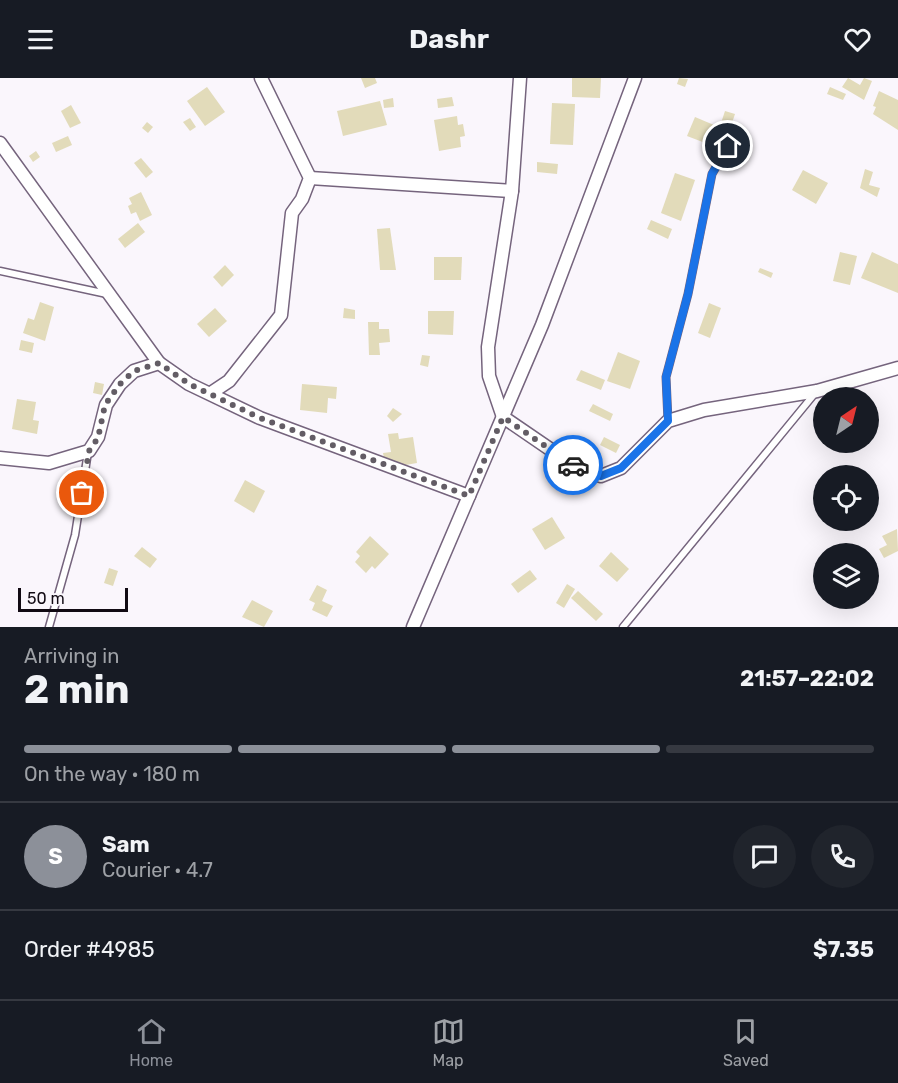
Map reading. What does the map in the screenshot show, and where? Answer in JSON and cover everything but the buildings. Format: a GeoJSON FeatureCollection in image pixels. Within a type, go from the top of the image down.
{"type":"FeatureCollection","features":[{"type":"Feature","properties":{"kind":"street"},"geometry":{"type":"LineString","coordinates":[[211,393],[229,381],[281,315],[292,213],[302,199],[310,178],[261,78]]}},
{"type":"Feature","properties":{"kind":"street"},"geometry":{"type":"LineString","coordinates":[[520,78],[512,191],[488,346],[489,375],[503,417],[579,469],[601,476],[621,468],[668,421],[704,410],[813,393]]}},
{"type":"Feature","properties":{"kind":"street"},"geometry":{"type":"LineString","coordinates":[[413,627],[542,325],[635,78]]}},
{"type":"Feature","properties":{"kind":"street"},"geometry":{"type":"LineString","coordinates":[[0,143],[159,363],[189,384],[260,418],[469,496]]}},
{"type":"Feature","properties":{"kind":"street"},"geometry":{"type":"LineString","coordinates":[[310,178],[512,191]]}},
{"type":"Feature","properties":{"kind":"street"},"geometry":{"type":"LineString","coordinates":[[0,458],[49,463],[89,451],[98,438],[105,405],[120,384],[134,371],[159,363]]}},
{"type":"Feature","properties":{"kind":"street"},"geometry":{"type":"LineString","coordinates":[[834,387],[898,368]]}},
{"type":"Feature","properties":{"kind":"lane"},"geometry":{"type":"LineString","coordinates":[[668,421],[666,377],[688,294],[712,174],[734,136]]}},
{"type":"Feature","properties":{"kind":"lane"},"geometry":{"type":"LineString","coordinates":[[0,271],[107,294]]}},
{"type":"Feature","properties":{"kind":"lane"},"geometry":{"type":"LineString","coordinates":[[622,627],[813,397]]}},
{"type":"Feature","properties":{"kind":"lane"},"geometry":{"type":"LineString","coordinates":[[49,627],[75,535],[89,451]]}},
{"type":"Feature","properties":{"kind":"way so far"},"geometry":{"type":"LineString","coordinates":[[82,493],[89,451],[98,438],[105,405],[120,384],[134,371],[159,363],[189,384],[260,418],[469,496],[503,417],[573,465]]}},
{"type":"Feature","properties":{"kind":"route"},"geometry":{"type":"LineString","coordinates":[[573,465],[601,476],[621,468],[668,421],[666,377],[688,294],[712,174],[728,146]]}}]}
